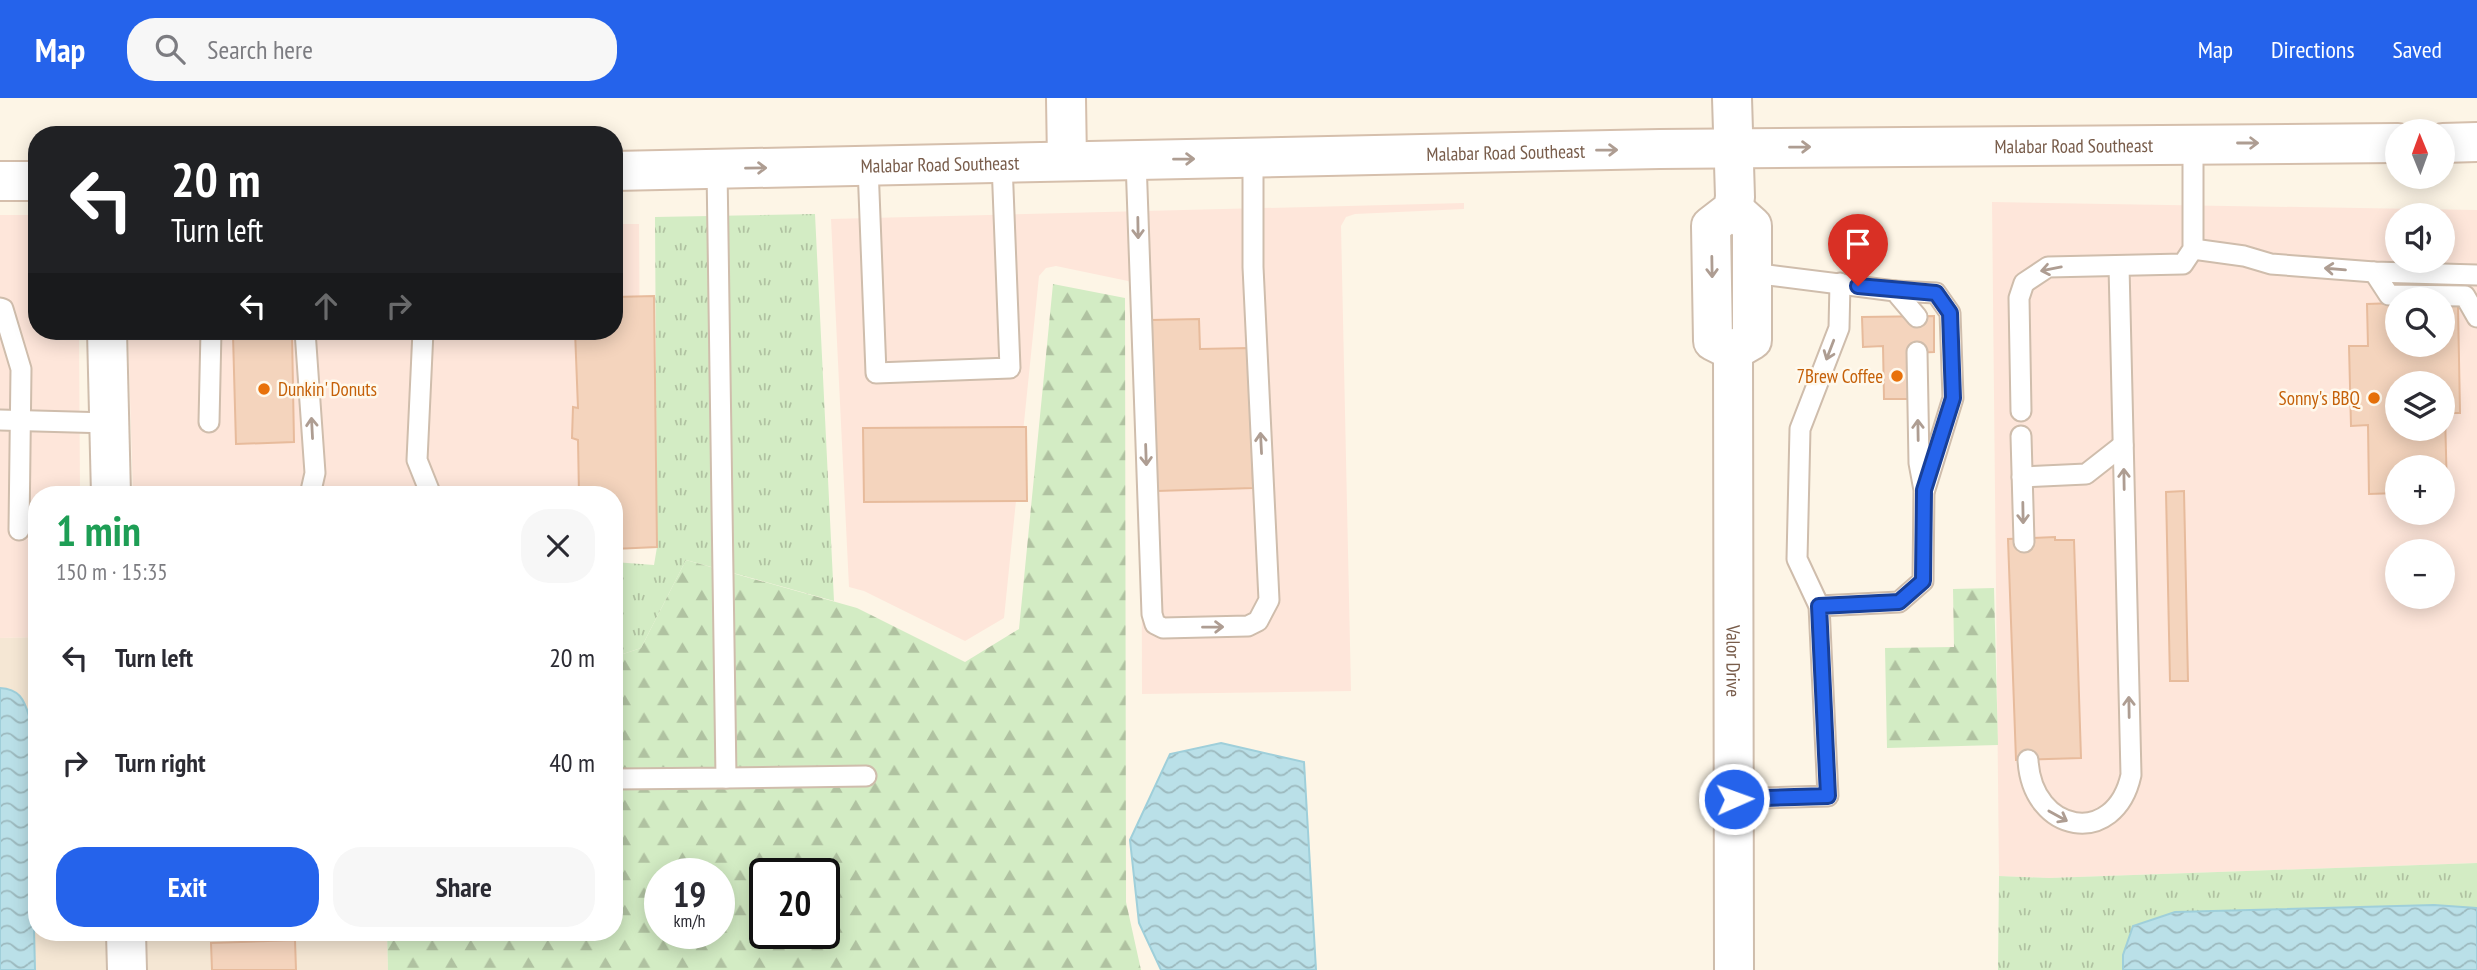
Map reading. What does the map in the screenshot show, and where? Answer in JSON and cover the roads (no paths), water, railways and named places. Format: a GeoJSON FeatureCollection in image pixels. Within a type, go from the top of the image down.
{"type":"FeatureCollection","features":[{"type":"Feature","properties":{"kind":"main road"},"geometry":{"type":"LineString","coordinates":[[1066,98],[1067,162]]}},
{"type":"Feature","properties":{"kind":"main road"},"geometry":{"type":"LineString","coordinates":[[1732,98],[1733,209],[1752,226],[1752,340],[1733,351],[1713,341],[1711,226],[1733,209]]}},
{"type":"Feature","properties":{"kind":"main road"},"geometry":{"type":"LineString","coordinates":[[2455,142],[2477,142]]}},
{"type":"Feature","properties":{"kind":"main road","name":"Malabar Road Southeast"},"geometry":{"type":"LineString","coordinates":[[623,171],[1732,148],[2385,143]]}},
{"type":"Feature","properties":{"kind":"main road"},"geometry":{"type":"LineString","coordinates":[[0,181],[28,181]]}},
{"type":"Feature","properties":{"kind":"main road"},"geometry":{"type":"LineString","coordinates":[[107,340],[111,486]]}},
{"type":"Feature","properties":{"kind":"main road","name":"Valor Drive"},"geometry":{"type":"LineString","coordinates":[[1733,351],[1734,970]]}},
{"type":"Feature","properties":{"kind":"main road"},"geometry":{"type":"LineString","coordinates":[[126,941],[127,970]]}},
{"type":"Feature","properties":{"kind":"lane"},"geometry":{"type":"LineString","coordinates":[[2021,411],[2019,298],[2024,283],[2048,267],[2183,264],[2193,249],[2193,144]]}},
{"type":"Feature","properties":{"kind":"lane"},"geometry":{"type":"LineString","coordinates":[[1136,160],[1152,614],[1156,624],[1163,628],[1248,626],[1258,621],[1269,600],[1253,267],[1253,158]]}},
{"type":"Feature","properties":{"kind":"lane"},"geometry":{"type":"LineString","coordinates":[[868,166],[876,373],[1010,368],[1002,163]]}},
{"type":"Feature","properties":{"kind":"lane"},"geometry":{"type":"LineString","coordinates":[[717,169],[726,778]]}},
{"type":"Feature","properties":{"kind":"lane"},"geometry":{"type":"LineString","coordinates":[[2193,249],[2245,256],[2270,264],[2374,272],[2477,275]]}},
{"type":"Feature","properties":{"kind":"lane"},"geometry":{"type":"LineString","coordinates":[[2028,760],[2033,791],[2053,815],[2067,821],[2082,823],[2102,818],[2117,807],[2127,792],[2131,775],[2119,266]]}},
{"type":"Feature","properties":{"kind":"lane"},"geometry":{"type":"LineString","coordinates":[[2374,272],[2389,295],[2465,296],[2477,317]]}},
{"type":"Feature","properties":{"kind":"lane"},"geometry":{"type":"LineString","coordinates":[[1752,273],[1895,291],[1936,293],[1950,313],[1953,398],[1924,490]]}},
{"type":"Feature","properties":{"kind":"lane"},"geometry":{"type":"LineString","coordinates":[[1734,799],[1828,796],[1819,606],[1797,559],[1800,429],[1839,328],[1840,283]]}},
{"type":"Feature","properties":{"kind":"lane"},"geometry":{"type":"LineString","coordinates":[[1895,291],[1917,317]]}},
{"type":"Feature","properties":{"kind":"lane"},"geometry":{"type":"LineString","coordinates":[[0,309],[3,309],[21,369],[19,530]]}},
{"type":"Feature","properties":{"kind":"lane"},"geometry":{"type":"LineString","coordinates":[[209,422],[211,340]]}},
{"type":"Feature","properties":{"kind":"lane"},"geometry":{"type":"LineString","coordinates":[[306,340],[314,473],[312,486]]}},
{"type":"Feature","properties":{"kind":"lane"},"geometry":{"type":"LineString","coordinates":[[423,340],[417,460],[427,486]]}},
{"type":"Feature","properties":{"kind":"lane"},"geometry":{"type":"LineString","coordinates":[[1819,606],[1899,602],[1923,581],[1924,490],[1919,463],[1917,352]]}},
{"type":"Feature","properties":{"kind":"lane"},"geometry":{"type":"LineString","coordinates":[[0,420],[109,423]]}},
{"type":"Feature","properties":{"kind":"lane"},"geometry":{"type":"LineString","coordinates":[[2021,436],[2024,542]]}},
{"type":"Feature","properties":{"kind":"lane"},"geometry":{"type":"LineString","coordinates":[[2022,477],[2086,474],[2123,445]]}},
{"type":"Feature","properties":{"kind":"lane"},"geometry":{"type":"LineString","coordinates":[[623,779],[866,776]]}},
{"type":"Feature","properties":{"kind":"water"},"geometry":{"type":"Polygon","coordinates":[[[0,688],[12,690],[20,696],[28,713],[28,941],[34,941],[35,970],[0,970],[0,688]]]}},
{"type":"Feature","properties":{"kind":"water"},"geometry":{"type":"Polygon","coordinates":[[[1221,743],[1304,762],[1316,970],[1161,970],[1139,923],[1130,840],[1170,754],[1221,743]]]}},
{"type":"Feature","properties":{"kind":"water"},"geometry":{"type":"Polygon","coordinates":[[[2434,905],[2477,908],[2477,970],[2123,970],[2123,955],[2133,926],[2175,912],[2434,905]]]}},
{"type":"Feature","properties":{"kind":"place","name":"7Brew Coffee"},"geometry":{"type":"Point","coordinates":[1897,376]}},
{"type":"Feature","properties":{"kind":"place","name":"Dunkin' Donuts"},"geometry":{"type":"Point","coordinates":[264,389]}},
{"type":"Feature","properties":{"kind":"place","name":"Sonny's BBQ"},"geometry":{"type":"Point","coordinates":[2374,398]}}]}
